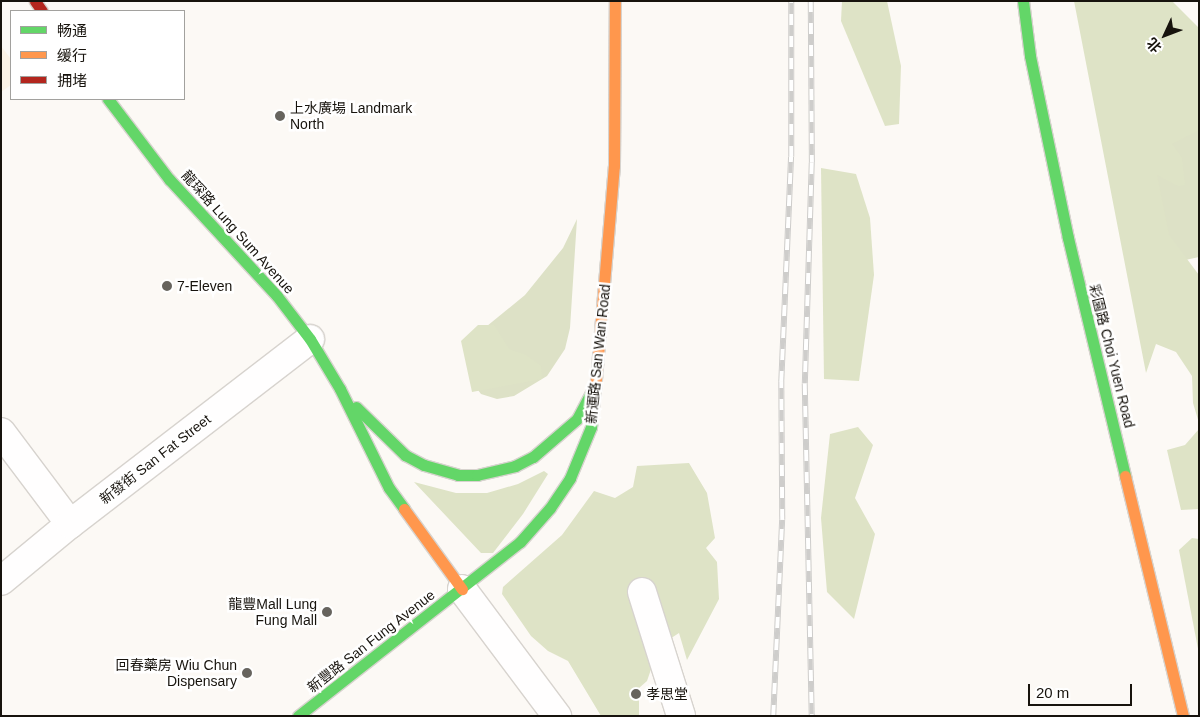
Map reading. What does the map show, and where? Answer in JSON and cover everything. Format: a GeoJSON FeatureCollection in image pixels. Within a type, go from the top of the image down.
{"type":"FeatureCollection","features":[{"type":"Feature","properties":{"kind":"street","name":"新運路 San Wan Road"},"geometry":{"type":"LineString","coordinates":[[462,589],[520,542],[550,508],[565,486],[591,427],[598,381],[614,166],[615,1]]}},
{"type":"Feature","properties":{"kind":"street","name":"彩園路 Choi Yuen Road"},"geometry":{"type":"LineString","coordinates":[[1023,1],[1030,56],[1068,238],[1183,716]]}},
{"type":"Feature","properties":{"kind":"street","name":"龍琛路 Lung Sum Avenue"},"geometry":{"type":"LineString","coordinates":[[109,100],[168,178],[277,296],[310,339],[340,389],[388,488],[462,589]]}},
{"type":"Feature","properties":{"kind":"street","name":"新發街 San Fat Street"},"geometry":{"type":"LineString","coordinates":[[1,581],[70,524],[310,339]]}},
{"type":"Feature","properties":{"kind":"street","name":"龍琛路 Lung Sum Avenue"},"geometry":{"type":"LineString","coordinates":[[340,389],[405,454],[441,471],[477,475],[515,466],[556,440],[577,419],[598,381]]}},
{"type":"Feature","properties":{"kind":"street"},"geometry":{"type":"LineString","coordinates":[[1,432],[70,524]]}},
{"type":"Feature","properties":{"kind":"street"},"geometry":{"type":"LineString","coordinates":[[462,589],[557,716]]}},
{"type":"Feature","properties":{"kind":"street","name":"新豐路 San Fung Avenue"},"geometry":{"type":"LineString","coordinates":[[298,716],[462,589]]}},
{"type":"Feature","properties":{"kind":"street"},"geometry":{"type":"LineString","coordinates":[[642,592],[681,716]]}},
{"type":"Feature","properties":{"kind":"shaded area"},"geometry":{"type":"Polygon","coordinates":[[[1,46],[10,58],[10,86],[1,92],[1,46]]]}},
{"type":"Feature","properties":{"kind":"green space"},"geometry":{"type":"Polygon","coordinates":[[[842,1],[887,1],[901,66],[899,124],[885,126],[841,21],[842,1]]]}},
{"type":"Feature","properties":{"kind":"green space"},"geometry":{"type":"Polygon","coordinates":[[[1074,1],[1172,1],[1199,28],[1199,130],[1172,144],[1182,158],[1185,185],[1178,186],[1157,175],[1169,235],[1199,275],[1199,423],[1193,403],[1192,376],[1176,352],[1156,344],[1146,373],[1074,1]]]}},
{"type":"Feature","properties":{"kind":"green space"},"geometry":{"type":"Polygon","coordinates":[[[1199,123],[1199,257],[1163,265],[1135,136],[1199,123]]]}},
{"type":"Feature","properties":{"kind":"green space"},"geometry":{"type":"Polygon","coordinates":[[[821,168],[856,174],[870,218],[874,275],[859,381],[824,379],[821,168]]]}},
{"type":"Feature","properties":{"kind":"green space"},"geometry":{"type":"Polygon","coordinates":[[[577,219],[570,328],[565,349],[547,376],[514,396],[497,399],[481,394],[472,382],[465,351],[476,335],[525,295],[563,248],[577,219]]]}},
{"type":"Feature","properties":{"kind":"green space"},"geometry":{"type":"Polygon","coordinates":[[[478,325],[494,325],[509,349],[526,355],[541,366],[542,379],[472,392],[461,341],[478,325]]]}},
{"type":"Feature","properties":{"kind":"green space"},"geometry":{"type":"Polygon","coordinates":[[[858,427],[873,445],[855,498],[875,534],[854,619],[827,592],[821,518],[830,434],[858,427]]]}},
{"type":"Feature","properties":{"kind":"green space"},"geometry":{"type":"Polygon","coordinates":[[[1199,429],[1199,509],[1181,510],[1167,450],[1185,445],[1199,429]]]}},
{"type":"Feature","properties":{"kind":"green space"},"geometry":{"type":"Polygon","coordinates":[[[689,463],[707,493],[715,538],[706,548],[717,562],[719,599],[687,660],[679,633],[659,646],[647,681],[639,688],[639,716],[601,716],[568,661],[548,651],[531,636],[502,594],[503,587],[562,535],[594,491],[615,498],[633,487],[637,466],[689,463]]]}},
{"type":"Feature","properties":{"kind":"green space"},"geometry":{"type":"Polygon","coordinates":[[[544,471],[548,474],[523,514],[493,553],[481,553],[414,482],[456,493],[487,493],[518,484],[544,471]]]}},
{"type":"Feature","properties":{"kind":"green space"},"geometry":{"type":"Polygon","coordinates":[[[1192,538],[1199,539],[1199,654],[1179,550],[1192,538]]]}},
{"type":"Feature","properties":{"kind":"railway"},"geometry":{"type":"LineString","coordinates":[[773,716],[782,520],[781,382],[791,157],[791,1]]}},
{"type":"Feature","properties":{"kind":"railway"},"geometry":{"type":"LineString","coordinates":[[811,1],[812,163],[805,384],[812,716]]}},
{"type":"Feature","properties":{"kind":"traffic: fast"},"geometry":{"type":"LineString","coordinates":[[1023,1],[1030,56],[1068,238],[1125,476]]}},
{"type":"Feature","properties":{"kind":"traffic: fast"},"geometry":{"type":"LineString","coordinates":[[109,100],[169,179],[277,296],[310,339],[340,389],[389,488],[404,509]]}},
{"type":"Feature","properties":{"kind":"traffic: fast"},"geometry":{"type":"LineString","coordinates":[[298,716],[520,542],[550,508],[570,478],[591,427],[595,391]]}},
{"type":"Feature","properties":{"kind":"traffic: fast"},"geometry":{"type":"LineString","coordinates":[[356,407],[405,455],[424,465],[458,475],[477,475],[515,466],[533,457],[577,419],[591,393]]}},
{"type":"Feature","properties":{"kind":"traffic: slow"},"geometry":{"type":"LineString","coordinates":[[595,391],[614,166],[615,1]]}},
{"type":"Feature","properties":{"kind":"traffic: slow"},"geometry":{"type":"LineString","coordinates":[[1125,476],[1183,716]]}},
{"type":"Feature","properties":{"kind":"traffic: slow"},"geometry":{"type":"LineString","coordinates":[[404,509],[462,589]]}},
{"type":"Feature","properties":{"kind":"traffic: jam"},"geometry":{"type":"LineString","coordinates":[[35,1],[41,10]]}},
{"type":"Feature","properties":{"kind":"place","name":"上水廣場 Landmark North"},"geometry":{"type":"Point","coordinates":[280,116]}},
{"type":"Feature","properties":{"kind":"place","name":"7-Eleven"},"geometry":{"type":"Point","coordinates":[167,286]}},
{"type":"Feature","properties":{"kind":"place","name":"龍豐Mall Lung Fung Mall"},"geometry":{"type":"Point","coordinates":[327,612]}},
{"type":"Feature","properties":{"kind":"place","name":"回春藥房 Wiu Chun Dispensary"},"geometry":{"type":"Point","coordinates":[247,673]}},
{"type":"Feature","properties":{"kind":"place","name":"孝思堂"},"geometry":{"type":"Point","coordinates":[636,694]}}]}
